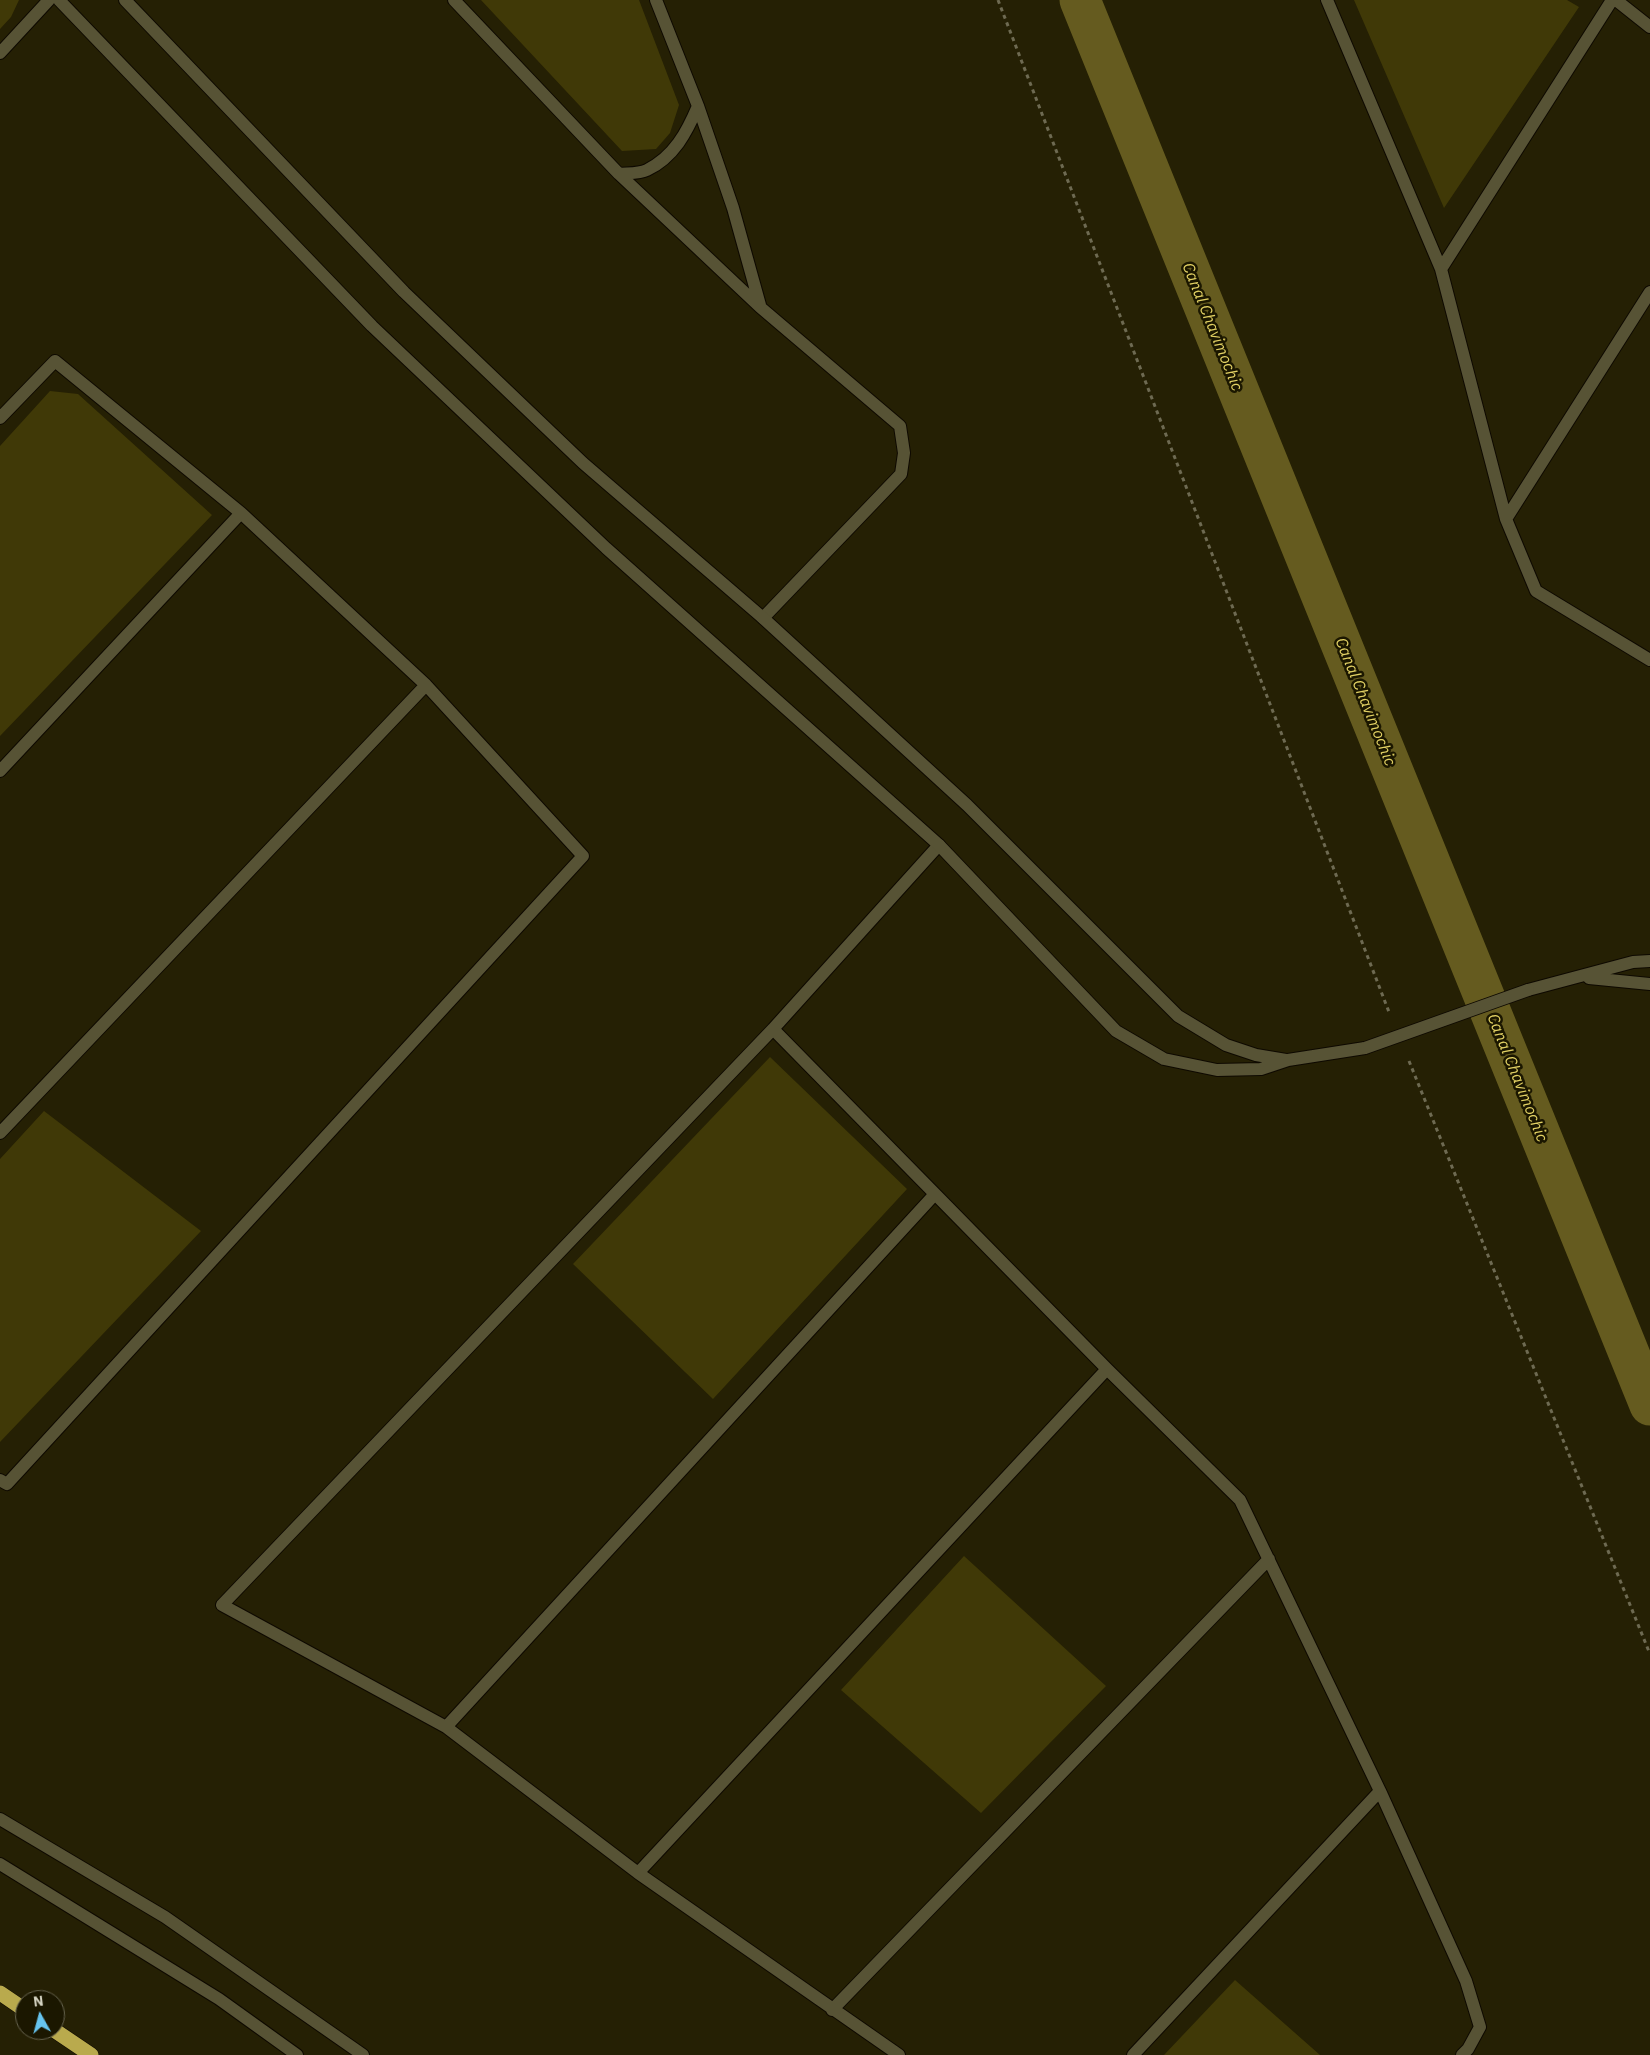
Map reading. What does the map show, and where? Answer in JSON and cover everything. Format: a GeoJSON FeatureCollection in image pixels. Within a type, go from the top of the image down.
{"type":"FeatureCollection","features":[{"type":"Feature","properties":{"kind":"highway"},"geometry":{"type":"LineString","coordinates":[[0,1992],[15,2003]]}},
{"type":"Feature","properties":{"kind":"highway"},"geometry":{"type":"LineString","coordinates":[[65,2037],[91,2055]]}},
{"type":"Feature","properties":{"kind":"street"},"geometry":{"type":"LineString","coordinates":[[0,53],[49,0]]}},
{"type":"Feature","properties":{"kind":"street"},"geometry":{"type":"LineString","coordinates":[[59,0],[372,326],[606,548],[939,845],[1116,1031],[1164,1058],[1217,1070],[1261,1070],[1288,1060],[1365,1048],[1528,990],[1584,977],[1633,962],[1650,961]]}},
{"type":"Feature","properties":{"kind":"street"},"geometry":{"type":"LineString","coordinates":[[125,0],[404,292],[583,463],[762,618],[968,805],[1178,1016],[1226,1045],[1256,1055],[1288,1060]]}},
{"type":"Feature","properties":{"kind":"street"},"geometry":{"type":"LineString","coordinates":[[454,0],[619,174],[760,307],[900,426],[904,453],[901,474],[762,618]]}},
{"type":"Feature","properties":{"kind":"street"},"geometry":{"type":"LineString","coordinates":[[656,0],[698,106],[733,208],[760,307]]}},
{"type":"Feature","properties":{"kind":"street"},"geometry":{"type":"LineString","coordinates":[[1327,0],[1441,269],[1506,519],[1536,591],[1650,660]]}},
{"type":"Feature","properties":{"kind":"street"},"geometry":{"type":"LineString","coordinates":[[1441,269],[1612,0]]}},
{"type":"Feature","properties":{"kind":"street"},"geometry":{"type":"LineString","coordinates":[[1616,0],[1650,27]]}},
{"type":"Feature","properties":{"kind":"street"},"geometry":{"type":"LineString","coordinates":[[619,174],[646,171],[670,154],[685,136],[698,106]]}},
{"type":"Feature","properties":{"kind":"street"},"geometry":{"type":"LineString","coordinates":[[1506,519],[1650,292]]}},
{"type":"Feature","properties":{"kind":"street"},"geometry":{"type":"LineString","coordinates":[[0,418],[55,361],[241,513],[426,685],[583,856],[7,1484],[0,1480]]}},
{"type":"Feature","properties":{"kind":"street"},"geometry":{"type":"LineString","coordinates":[[0,771],[241,513]]}},
{"type":"Feature","properties":{"kind":"street"},"geometry":{"type":"LineString","coordinates":[[0,1133],[426,685]]}},
{"type":"Feature","properties":{"kind":"street"},"geometry":{"type":"LineString","coordinates":[[899,2055],[638,1873],[446,1727],[222,1605],[773,1029],[939,845]]}},
{"type":"Feature","properties":{"kind":"street"},"geometry":{"type":"LineString","coordinates":[[1584,977],[1650,984]]}},
{"type":"Feature","properties":{"kind":"street"},"geometry":{"type":"LineString","coordinates":[[773,1029],[1107,1369],[1240,1500],[1380,1791],[1466,1981],[1480,2027],[1468,2049],[1462,2055]]}},
{"type":"Feature","properties":{"kind":"street"},"geometry":{"type":"LineString","coordinates":[[446,1727],[935,1194]]}},
{"type":"Feature","properties":{"kind":"street"},"geometry":{"type":"LineString","coordinates":[[638,1873],[1107,1369]]}},
{"type":"Feature","properties":{"kind":"street"},"geometry":{"type":"LineString","coordinates":[[832,2010],[1269,1558]]}},
{"type":"Feature","properties":{"kind":"street"},"geometry":{"type":"LineString","coordinates":[[1133,2055],[1380,1791]]}},
{"type":"Feature","properties":{"kind":"street"},"geometry":{"type":"LineString","coordinates":[[0,1819],[165,1916],[363,2055]]}},
{"type":"Feature","properties":{"kind":"street"},"geometry":{"type":"LineString","coordinates":[[0,1864],[219,1999],[297,2055]]}},
{"type":"Feature","properties":{"kind":"path"},"geometry":{"type":"LineString","coordinates":[[998,0],[1392,1020]]}},
{"type":"Feature","properties":{"kind":"path"},"geometry":{"type":"LineString","coordinates":[[1408,1057],[1650,1654]]}},
{"type":"Feature","properties":{"kind":"shaded area"},"geometry":{"type":"Polygon","coordinates":[[[0,0],[19,0],[11,17],[0,29],[0,0]]]}},
{"type":"Feature","properties":{"kind":"shaded area"},"geometry":{"type":"Polygon","coordinates":[[[481,0],[639,0],[679,105],[670,133],[656,149],[622,151],[481,0]]]}},
{"type":"Feature","properties":{"kind":"shaded area"},"geometry":{"type":"Polygon","coordinates":[[[1354,0],[1567,0],[1579,7],[1444,208],[1354,0]]]}},
{"type":"Feature","properties":{"kind":"shaded area"},"geometry":{"type":"Polygon","coordinates":[[[50,391],[78,394],[212,515],[0,736],[0,446],[50,391]]]}},
{"type":"Feature","properties":{"kind":"shaded area"},"geometry":{"type":"Polygon","coordinates":[[[770,1057],[907,1189],[713,1399],[573,1264],[770,1057]]]}},
{"type":"Feature","properties":{"kind":"shaded area"},"geometry":{"type":"Polygon","coordinates":[[[44,1111],[201,1231],[0,1442],[0,1159],[44,1111]]]}},
{"type":"Feature","properties":{"kind":"shaded area"},"geometry":{"type":"Polygon","coordinates":[[[964,1556],[1106,1686],[981,1813],[841,1690],[964,1556]]]}},
{"type":"Feature","properties":{"kind":"shaded area"},"geometry":{"type":"Polygon","coordinates":[[[1235,1980],[1320,2055],[1164,2055],[1235,1980]]]}},
{"type":"Feature","properties":{"kind":"waterway","name":"Canal Chavimochic"},"geometry":{"type":"LineString","coordinates":[[1080,0],[1650,1405]]}}]}
